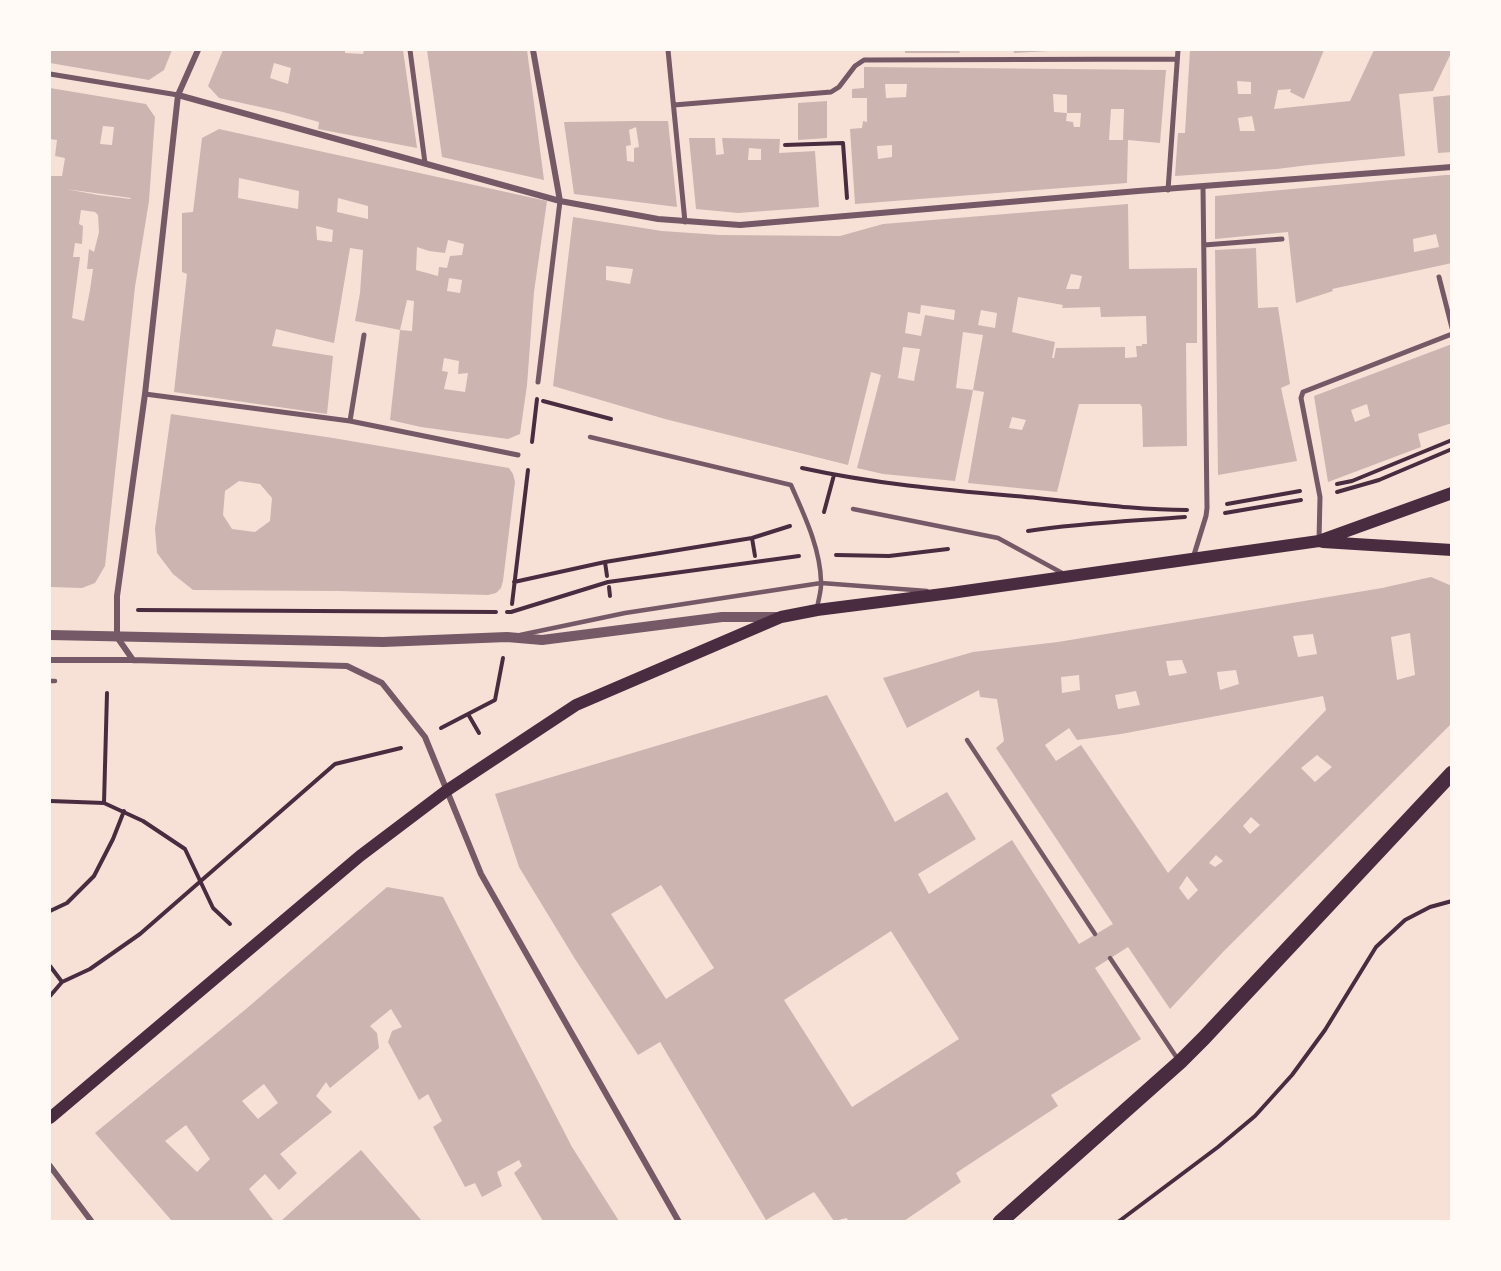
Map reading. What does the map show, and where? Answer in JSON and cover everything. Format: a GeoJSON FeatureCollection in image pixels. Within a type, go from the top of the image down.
{"type":"FeatureCollection","features":[{"type":"Feature","properties":{"kind":"main road"},"geometry":{"type":"LineString","coordinates":[[50,1118],[360,856],[446,790],[576,705],[781,617],[817,610],[1319,541],[1452,493]]}},
{"type":"Feature","properties":{"kind":"main road"},"geometry":{"type":"LineString","coordinates":[[1319,541],[1452,550]]}},
{"type":"Feature","properties":{"kind":"main road"},"geometry":{"type":"LineString","coordinates":[[1000,1221],[1180,1062],[1452,773]]}},
{"type":"Feature","properties":{"kind":"street"},"geometry":{"type":"LineString","coordinates":[[133,660],[117,637],[116,610],[119,577],[145,394],[178,95],[198,50]]}},
{"type":"Feature","properties":{"kind":"street"},"geometry":{"type":"LineString","coordinates":[[410,50],[426,163]]}},
{"type":"Feature","properties":{"kind":"street"},"geometry":{"type":"LineString","coordinates":[[533,50],[560,201],[538,382]]}},
{"type":"Feature","properties":{"kind":"street"},"geometry":{"type":"LineString","coordinates":[[668,50],[685,222]]}},
{"type":"Feature","properties":{"kind":"street"},"geometry":{"type":"LineString","coordinates":[[1168,190],[1178,50]]}},
{"type":"Feature","properties":{"kind":"street"},"geometry":{"type":"LineString","coordinates":[[674,105],[831,92],[839,87],[855,66],[864,60],[1177,59]]}},
{"type":"Feature","properties":{"kind":"street"},"geometry":{"type":"LineString","coordinates":[[50,74],[178,95],[560,201],[685,222],[740,225],[1452,167]]}},
{"type":"Feature","properties":{"kind":"street"},"geometry":{"type":"LineString","coordinates":[[1193,560],[1207,508],[1203,187]]}},
{"type":"Feature","properties":{"kind":"street"},"geometry":{"type":"LineString","coordinates":[[1204,245],[1282,239]]}},
{"type":"Feature","properties":{"kind":"street"},"geometry":{"type":"LineString","coordinates":[[1439,277],[1452,328]]}},
{"type":"Feature","properties":{"kind":"street"},"geometry":{"type":"LineString","coordinates":[[1319,541],[1320,497],[1301,398],[1304,392],[1452,334]]}},
{"type":"Feature","properties":{"kind":"street"},"geometry":{"type":"LineString","coordinates":[[351,421],[364,335]]}},
{"type":"Feature","properties":{"kind":"street"},"geometry":{"type":"LineString","coordinates":[[145,394],[351,421],[518,455]]}},
{"type":"Feature","properties":{"kind":"street"},"geometry":{"type":"LineString","coordinates":[[50,635],[383,642],[507,637],[542,640],[722,616],[781,617]]}},
{"type":"Feature","properties":{"kind":"street"},"geometry":{"type":"LineString","coordinates":[[50,660],[347,666],[382,683],[425,737],[481,874],[679,1221]]}},
{"type":"Feature","properties":{"kind":"street"},"geometry":{"type":"LineString","coordinates":[[50,1166],[92,1221]]}},
{"type":"Feature","properties":{"kind":"lane"},"geometry":{"type":"LineString","coordinates":[[590,437],[790,485],[806,519],[818,554],[821,583],[817,610]]}},
{"type":"Feature","properties":{"kind":"lane"},"geometry":{"type":"LineString","coordinates":[[853,509],[998,538],[1069,577]]}},
{"type":"Feature","properties":{"kind":"lane"},"geometry":{"type":"LineString","coordinates":[[507,637],[625,613],[821,583],[951,593]]}},
{"type":"Feature","properties":{"kind":"lane"},"geometry":{"type":"LineString","coordinates":[[967,740],[1095,934]]}},
{"type":"Feature","properties":{"kind":"lane"},"geometry":{"type":"LineString","coordinates":[[1110,958],[1180,1062]]}},
{"type":"Feature","properties":{"kind":"path"},"geometry":{"type":"LineString","coordinates":[[785,145],[843,143],[848,216]]}},
{"type":"Feature","properties":{"kind":"path"},"geometry":{"type":"LineString","coordinates":[[537,399],[620,422]]}},
{"type":"Feature","properties":{"kind":"path"},"geometry":{"type":"LineString","coordinates":[[531,448],[535,421]]}},
{"type":"Feature","properties":{"kind":"path"},"geometry":{"type":"LineString","coordinates":[[800,468],[834,475],[959,491],[1186,510],[1352,481],[1452,440]]}},
{"type":"Feature","properties":{"kind":"path"},"geometry":{"type":"LineString","coordinates":[[512,604],[529,469]]}},
{"type":"Feature","properties":{"kind":"path"},"geometry":{"type":"LineString","coordinates":[[818,514],[825,512],[834,475]]}},
{"type":"Feature","properties":{"kind":"path"},"geometry":{"type":"LineString","coordinates":[[514,582],[605,562],[752,538],[798,523]]}},
{"type":"Feature","properties":{"kind":"path"},"geometry":{"type":"LineString","coordinates":[[752,538],[755,556]]}},
{"type":"Feature","properties":{"kind":"path"},"geometry":{"type":"LineString","coordinates":[[605,562],[607,576]]}},
{"type":"Feature","properties":{"kind":"path"},"geometry":{"type":"LineString","coordinates":[[441,729],[495,700],[504,654]]}},
{"type":"Feature","properties":{"kind":"path"},"geometry":{"type":"LineString","coordinates":[[104,803],[107,693]]}},
{"type":"Feature","properties":{"kind":"path"},"geometry":{"type":"LineString","coordinates":[[468,714],[479,733]]}},
{"type":"Feature","properties":{"kind":"path"},"geometry":{"type":"LineString","coordinates":[[50,996],[62,982],[90,969],[140,934],[335,764],[401,748]]}},
{"type":"Feature","properties":{"kind":"path"},"geometry":{"type":"LineString","coordinates":[[50,801],[104,803],[143,821],[185,849],[213,908],[230,924]]}},
{"type":"Feature","properties":{"kind":"path"},"geometry":{"type":"LineString","coordinates":[[50,911],[67,903],[94,876],[124,811]]}},
{"type":"Feature","properties":{"kind":"path"},"geometry":{"type":"LineString","coordinates":[[1118,1221],[1218,1147],[1255,1116],[1293,1075],[1325,1030],[1376,947],[1405,921],[1430,907],[1452,901]]}},
{"type":"Feature","properties":{"kind":"path"},"geometry":{"type":"LineString","coordinates":[[50,966],[62,982]]}},
{"type":"Feature","properties":{"kind":"building"},"geometry":{"type":"Polygon","coordinates":[[[50,50],[172,50],[164,70],[149,80],[50,63],[50,50]]]}},
{"type":"Feature","properties":{"kind":"building"},"geometry":{"type":"Polygon","coordinates":[[[223,50],[345,50],[345,53],[363,54],[364,50],[403,50],[417,148],[318,129],[319,122],[219,98],[208,86],[223,50]],[[274,63],[270,78],[288,84],[291,68],[274,63]]]}},
{"type":"Feature","properties":{"kind":"building"},"geometry":{"type":"Polygon","coordinates":[[[427,50],[527,50],[544,180],[442,157],[427,50]]]}},
{"type":"Feature","properties":{"kind":"building"},"geometry":{"type":"Polygon","coordinates":[[[905,50],[959,50],[960,53],[905,53],[905,50]]]}},
{"type":"Feature","properties":{"kind":"building"},"geometry":{"type":"Polygon","coordinates":[[[1014,50],[1049,50],[1049,51],[1014,53],[1014,50]]]}},
{"type":"Feature","properties":{"kind":"building"},"geometry":{"type":"Polygon","coordinates":[[[1190,50],[1324,50],[1304,99],[1290,92],[1291,89],[1278,90],[1274,109],[1350,101],[1374,50],[1452,50],[1433,91],[1399,94],[1405,156],[1277,169],[1175,176],[1178,133],[1185,133],[1190,50]],[[1237,81],[1238,94],[1251,94],[1251,82],[1237,81]],[[1252,116],[1238,118],[1240,131],[1255,131],[1252,116]]]}},
{"type":"Feature","properties":{"kind":"building"},"geometry":{"type":"Polygon","coordinates":[[[864,67],[1166,70],[1160,143],[1128,140],[1127,183],[855,204],[850,129],[862,128],[863,121],[867,122],[867,98],[852,98],[852,89],[864,88],[864,67]],[[885,84],[886,98],[906,97],[907,84],[885,84]],[[1053,94],[1054,112],[1067,113],[1067,95],[1053,94]],[[1111,109],[1109,140],[1123,140],[1124,109],[1111,109]],[[1067,113],[1066,121],[1073,122],[1074,127],[1080,127],[1081,113],[1067,113]],[[892,145],[877,146],[878,159],[892,157],[892,145]]]}},
{"type":"Feature","properties":{"kind":"building"},"geometry":{"type":"Polygon","coordinates":[[[50,88],[146,104],[155,117],[149,201],[135,287],[105,566],[95,583],[82,588],[50,587],[50,176],[62,176],[65,158],[55,156],[57,140],[50,139],[50,88]],[[103,126],[100,144],[112,145],[114,127],[103,126]],[[66,189],[130,199],[131,198],[66,189]],[[81,210],[79,224],[83,226],[82,244],[75,243],[73,257],[80,257],[72,318],[84,321],[93,269],[87,269],[89,249],[94,252],[99,232],[98,215],[95,212],[81,210]]]}},
{"type":"Feature","properties":{"kind":"building"},"geometry":{"type":"Polygon","coordinates":[[[1452,95],[1452,152],[1438,153],[1433,97],[1452,95]]]}},
{"type":"Feature","properties":{"kind":"building"},"geometry":{"type":"Polygon","coordinates":[[[827,101],[827,138],[798,140],[798,103],[827,101]]]}},
{"type":"Feature","properties":{"kind":"building"},"geometry":{"type":"Polygon","coordinates":[[[668,121],[677,207],[574,194],[564,122],[668,121]],[[636,127],[629,130],[631,145],[626,146],[627,161],[634,162],[634,148],[639,147],[636,127]]]}},
{"type":"Feature","properties":{"kind":"building"},"geometry":{"type":"Polygon","coordinates":[[[219,129],[547,201],[534,292],[527,385],[520,434],[508,439],[421,427],[390,420],[400,330],[355,321],[360,293],[363,250],[350,248],[334,343],[276,329],[272,346],[333,356],[327,414],[174,392],[187,274],[182,272],[182,213],[193,212],[202,138],[219,129]],[[239,178],[238,198],[298,209],[299,191],[239,178]],[[338,198],[337,212],[368,219],[368,206],[338,198]],[[316,226],[317,240],[332,242],[333,230],[316,226]],[[448,240],[445,253],[417,247],[416,270],[438,276],[439,267],[447,268],[450,256],[462,255],[464,244],[448,240]],[[449,278],[447,291],[460,293],[462,280],[449,278]],[[407,300],[400,330],[412,331],[414,301],[407,300]],[[444,358],[442,371],[448,372],[444,389],[465,392],[468,373],[458,374],[459,361],[444,358]]]}},
{"type":"Feature","properties":{"kind":"building"},"geometry":{"type":"Polygon","coordinates":[[[689,138],[715,138],[716,155],[724,154],[722,138],[780,139],[779,153],[815,151],[819,207],[738,213],[696,209],[689,138]],[[749,148],[748,160],[761,160],[761,149],[749,148]]]}},
{"type":"Feature","properties":{"kind":"building"},"geometry":{"type":"Polygon","coordinates":[[[1452,175],[1452,263],[1332,289],[1333,291],[1296,303],[1288,232],[1215,239],[1215,196],[1452,175]],[[1436,234],[1413,239],[1414,252],[1439,247],[1436,234]]]}},
{"type":"Feature","properties":{"kind":"building"},"geometry":{"type":"Polygon","coordinates":[[[1128,204],[1129,269],[1197,268],[1197,343],[1186,343],[1187,446],[1143,447],[1140,404],[1079,404],[1057,492],[968,483],[984,392],[973,390],[955,481],[883,474],[857,468],[881,375],[871,372],[848,465],[665,419],[553,386],[573,217],[662,231],[720,235],[840,236],[883,224],[1128,204]],[[606,266],[606,280],[630,284],[633,269],[606,266]],[[1071,274],[1066,289],[1079,289],[1082,276],[1071,274]],[[1018,297],[1012,332],[1055,342],[1052,358],[1054,358],[1056,348],[1125,347],[1125,358],[1137,357],[1136,346],[1147,344],[1146,316],[1101,317],[1100,307],[1062,308],[1063,305],[1018,297]],[[921,305],[920,314],[908,312],[905,333],[921,336],[925,315],[954,320],[955,310],[921,305]],[[981,310],[978,325],[995,328],[997,313],[981,310]],[[963,332],[956,388],[973,390],[983,335],[963,332]],[[903,347],[898,378],[914,381],[920,349],[903,347]],[[1012,417],[1009,428],[1022,430],[1026,420],[1012,417]]]}},
{"type":"Feature","properties":{"kind":"building"},"geometry":{"type":"Polygon","coordinates":[[[1256,248],[1258,308],[1278,307],[1290,384],[1281,388],[1297,461],[1218,475],[1215,250],[1256,248]]]}},
{"type":"Feature","properties":{"kind":"building"},"geometry":{"type":"Polygon","coordinates":[[[1452,344],[1452,423],[1418,434],[1421,447],[1328,482],[1314,396],[1452,344]],[[1367,404],[1351,410],[1355,422],[1370,416],[1367,404]]]}},
{"type":"Feature","properties":{"kind":"building"},"geometry":{"type":"Polygon","coordinates":[[[171,414],[333,438],[509,468],[515,482],[503,581],[496,593],[488,595],[193,590],[173,574],[157,553],[155,529],[171,414]],[[239,481],[225,491],[223,515],[232,529],[255,532],[270,521],[272,498],[260,484],[239,481]]]}},
{"type":"Feature","properties":{"kind":"building"},"geometry":{"type":"Polygon","coordinates":[[[1431,577],[1452,586],[1452,723],[1223,952],[1170,1009],[1128,947],[1095,968],[1141,1039],[1051,1095],[1058,1106],[956,1173],[961,1182],[904,1221],[848,1221],[847,1218],[834,1221],[814,1192],[766,1220],[660,1042],[638,1055],[575,959],[519,867],[495,794],[827,695],[895,822],[947,792],[976,839],[918,874],[929,894],[1012,840],[1079,944],[1113,924],[996,748],[1004,741],[997,699],[980,697],[979,690],[907,728],[883,678],[973,652],[1058,642],[1382,588],[1431,577]],[[1410,633],[1391,637],[1397,680],[1415,675],[1410,633]],[[1313,634],[1293,636],[1298,657],[1317,654],[1313,634]],[[1182,660],[1166,661],[1169,676],[1187,673],[1182,660]],[[1236,670],[1217,672],[1220,690],[1239,684],[1236,670]],[[1079,675],[1061,677],[1062,693],[1080,690],[1079,675]],[[1136,691],[1115,695],[1118,709],[1140,705],[1136,691]],[[1323,696],[1121,734],[1077,740],[1069,728],[1045,745],[1056,761],[1081,745],[1168,873],[1326,710],[1323,696]],[[1317,755],[1301,768],[1315,782],[1332,767],[1317,755]],[[1251,817],[1243,826],[1250,834],[1260,825],[1251,817]],[[1216,855],[1209,863],[1215,867],[1223,861],[1216,855]],[[1187,876],[1179,888],[1188,900],[1198,890],[1187,876]],[[661,885],[611,914],[666,999],[714,968],[661,885]],[[891,931],[784,1000],[852,1107],[959,1039],[891,931]]]}},
{"type":"Feature","properties":{"kind":"building"},"geometry":{"type":"Polygon","coordinates":[[[387,887],[443,897],[572,1147],[619,1221],[543,1221],[514,1173],[522,1166],[519,1160],[497,1172],[502,1186],[482,1197],[475,1183],[465,1187],[433,1127],[442,1121],[428,1094],[419,1100],[388,1042],[392,1031],[402,1027],[391,1009],[370,1026],[377,1033],[379,1048],[330,1088],[326,1082],[316,1096],[332,1112],[280,1154],[297,1173],[279,1190],[265,1174],[249,1189],[274,1221],[172,1221],[95,1133],[246,1009],[387,887]],[[264,1084],[242,1101],[258,1119],[278,1103],[264,1084]],[[186,1125],[165,1141],[197,1172],[210,1159],[186,1125]]]}},
{"type":"Feature","properties":{"kind":"building"},"geometry":{"type":"Polygon","coordinates":[[[361,1150],[422,1221],[281,1221],[303,1201],[361,1150]]]}}]}
